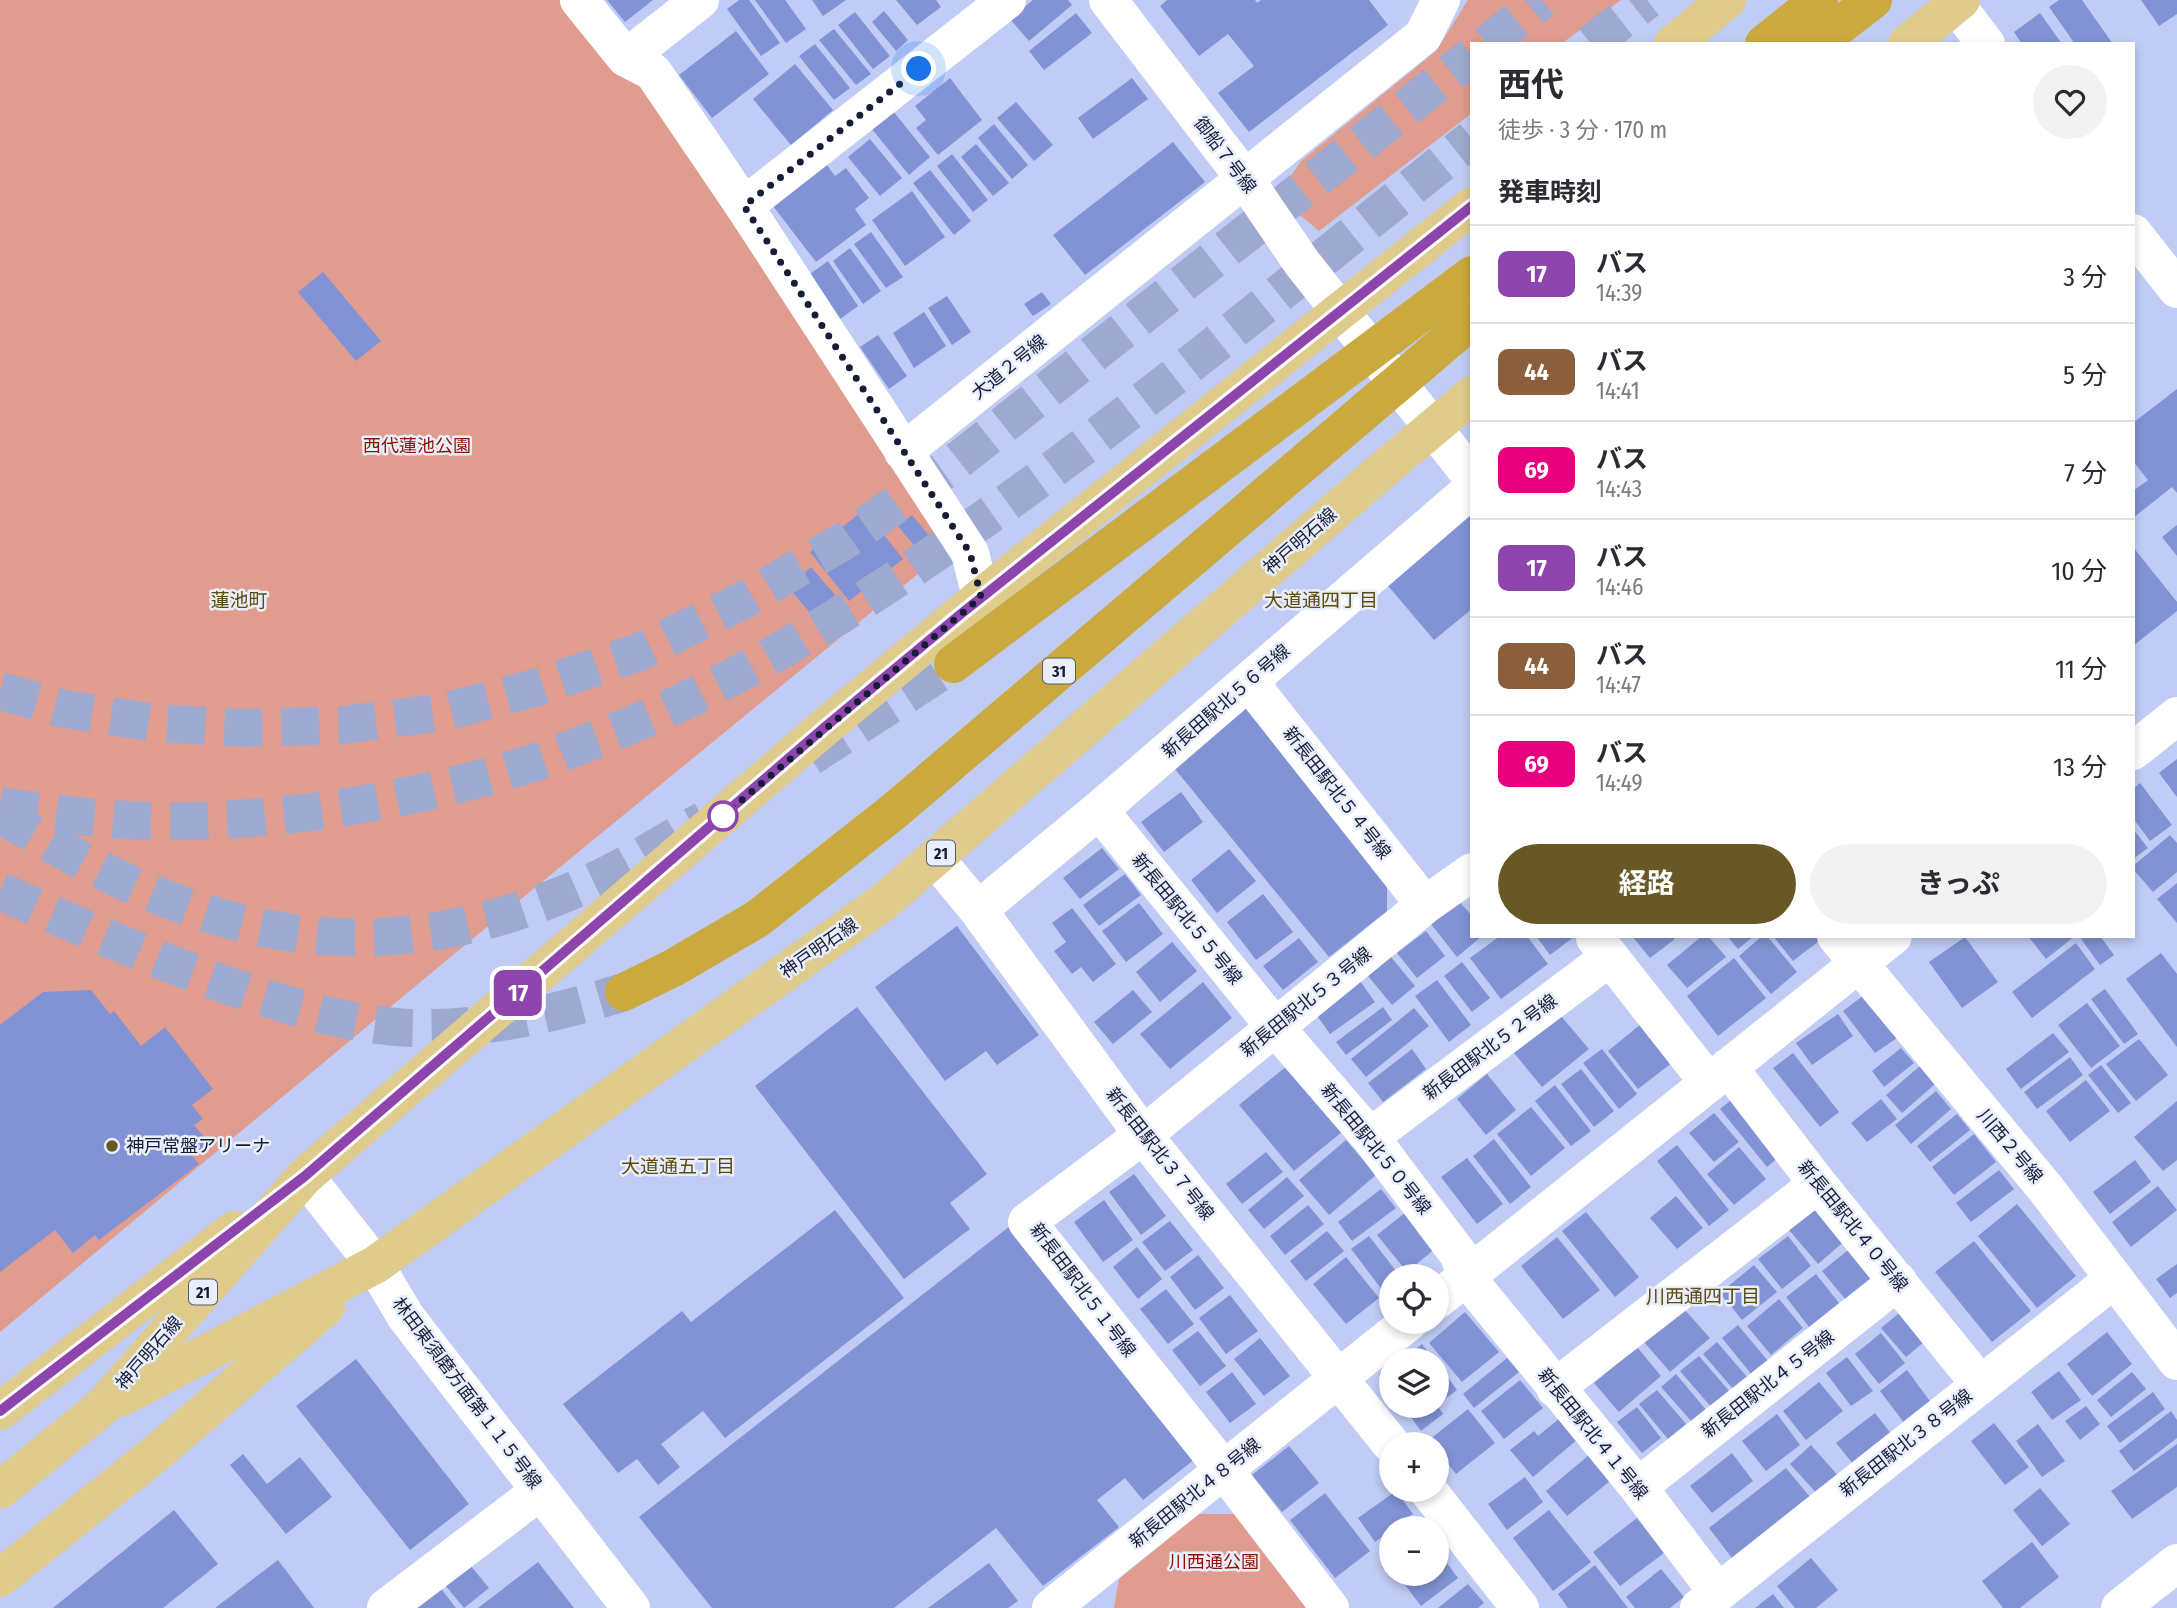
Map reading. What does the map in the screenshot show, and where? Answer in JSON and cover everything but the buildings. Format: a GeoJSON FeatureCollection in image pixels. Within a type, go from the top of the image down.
{"type":"FeatureCollection","features":[{"type":"Feature","properties":{"kind":"highway"},"geometry":{"type":"LineString","coordinates":[[1766,42],[1819,0]]}},
{"type":"Feature","properties":{"kind":"highway"},"geometry":{"type":"LineString","coordinates":[[1819,42],[1873,0]]}},
{"type":"Feature","properties":{"kind":"highway"},"geometry":{"type":"LineString","coordinates":[[953,664],[1470,277]]}},
{"type":"Feature","properties":{"kind":"highway","name":"31"},"geometry":{"type":"LineString","coordinates":[[624,992],[673,968],[757,919],[893,812],[1470,322]]}},
{"type":"Feature","properties":{"kind":"main road"},"geometry":{"type":"LineString","coordinates":[[1675,42],[1727,0]]}},
{"type":"Feature","properties":{"kind":"main road"},"geometry":{"type":"LineString","coordinates":[[1909,42],[1958,2]]}},
{"type":"Feature","properties":{"kind":"main road","name":"神戸明石線"},"geometry":{"type":"LineString","coordinates":[[0,1490],[100,1408],[305,1176],[825,727],[981,597],[1470,208]]}},
{"type":"Feature","properties":{"kind":"main road","name":"神戸明石線"},"geometry":{"type":"LineString","coordinates":[[100,1408],[375,1265],[886,900],[1470,397]]}},
{"type":"Feature","properties":{"kind":"main road"},"geometry":{"type":"LineString","coordinates":[[0,1411],[305,1176]]}},
{"type":"Feature","properties":{"kind":"main road"},"geometry":{"type":"LineString","coordinates":[[0,1578],[159,1451],[375,1265]]}},
{"type":"Feature","properties":{"kind":"street"},"geometry":{"type":"LineString","coordinates":[[579,0],[626,58],[653,72],[744,206],[970,553],[981,597]]}},
{"type":"Feature","properties":{"kind":"street"},"geometry":{"type":"LineString","coordinates":[[626,58],[700,0]]}},
{"type":"Feature","properties":{"kind":"street"},"geometry":{"type":"LineString","coordinates":[[744,206],[1007,0]]}},
{"type":"Feature","properties":{"kind":"street","name":"御船７号線"},"geometry":{"type":"LineString","coordinates":[[1108,0],[1245,179],[1302,263],[1434,427]]}},
{"type":"Feature","properties":{"kind":"street","name":"大道２号線"},"geometry":{"type":"LineString","coordinates":[[903,452],[1423,36],[1441,0]]}},
{"type":"Feature","properties":{"kind":"street"},"geometry":{"type":"LineString","coordinates":[[1958,2],[1985,42]]}},
{"type":"Feature","properties":{"kind":"street"},"geometry":{"type":"LineString","coordinates":[[2135,236],[2177,289]]}},
{"type":"Feature","properties":{"kind":"street"},"geometry":{"type":"LineString","coordinates":[[1434,427],[1470,474]]}},
{"type":"Feature","properties":{"kind":"street","name":"新長田駅北５６号線"},"geometry":{"type":"LineString","coordinates":[[978,910],[1099,810],[1470,491]]}},
{"type":"Feature","properties":{"kind":"street","name":"新長田駅北５４号線"},"geometry":{"type":"LineString","coordinates":[[1249,681],[1425,905]]}},
{"type":"Feature","properties":{"kind":"street"},"geometry":{"type":"LineString","coordinates":[[2135,749],[2177,716]]}},
{"type":"Feature","properties":{"kind":"street","name":"新長田駅北５５号線"},"geometry":{"type":"LineString","coordinates":[[1099,810],[1275,1027]]}},
{"type":"Feature","properties":{"kind":"street","name":"新長田駅北３７号線"},"geometry":{"type":"LineString","coordinates":[[935,858],[978,910],[1143,1135],[1382,1432]]}},
{"type":"Feature","properties":{"kind":"street","name":"新長田駅北５３号線"},"geometry":{"type":"LineString","coordinates":[[1143,1135],[1425,905],[1470,873]]}},
{"type":"Feature","properties":{"kind":"street"},"geometry":{"type":"LineString","coordinates":[[1449,1290],[1718,1075],[1847,950],[1887,938]]}},
{"type":"Feature","properties":{"kind":"street","name":"新長田駅北４０号線"},"geometry":{"type":"LineString","coordinates":[[1602,947],[1818,1184],[1980,1384]]}},
{"type":"Feature","properties":{"kind":"street","name":"新長田駅北５２号線"},"geometry":{"type":"LineString","coordinates":[[1370,1137],[1602,947]]}},
{"type":"Feature","properties":{"kind":"street","name":"川西２号線"},"geometry":{"type":"LineString","coordinates":[[1847,950],[2046,1189],[2177,1361]]}},
{"type":"Feature","properties":{"kind":"street","name":"新長田駅北５０号線"},"geometry":{"type":"LineString","coordinates":[[1275,1027],[1370,1137],[1459,1255],[1466,1277]]}},
{"type":"Feature","properties":{"kind":"street","name":"新長田駅北５１号線"},"geometry":{"type":"LineString","coordinates":[[1143,1135],[1027,1222],[1224,1470]]}},
{"type":"Feature","properties":{"kind":"street","name":"林田東須磨方面第１１５号線"},"geometry":{"type":"LineString","coordinates":[[305,1176],[375,1265],[406,1317],[631,1608]]}},
{"type":"Feature","properties":{"kind":"street"},"geometry":{"type":"LineString","coordinates":[[1555,1388],[1818,1184]]}},
{"type":"Feature","properties":{"kind":"street","name":"新長田駅北４１号線"},"geometry":{"type":"LineString","coordinates":[[1466,1277],[1638,1487],[1708,1600]]}},
{"type":"Feature","properties":{"kind":"street","name":"新長田駅北３８号線"},"geometry":{"type":"LineString","coordinates":[[1708,1600],[2114,1279]]}},
{"type":"Feature","properties":{"kind":"street","name":"新長田駅北４５号線"},"geometry":{"type":"LineString","coordinates":[[1638,1487],[1898,1281]]}},
{"type":"Feature","properties":{"kind":"street","name":"新長田駅北４８号線"},"geometry":{"type":"LineString","coordinates":[[1074,1601],[1224,1470],[1394,1334]]}},
{"type":"Feature","properties":{"kind":"street"},"geometry":{"type":"LineString","coordinates":[[1224,1470],[1330,1608]]}},
{"type":"Feature","properties":{"kind":"street"},"geometry":{"type":"LineString","coordinates":[[386,1608],[540,1490]]}},
{"type":"Feature","properties":{"kind":"street"},"geometry":{"type":"LineString","coordinates":[[1437,1502],[1520,1608]]}},
{"type":"Feature","properties":{"kind":"street"},"geometry":{"type":"LineString","coordinates":[[2126,1606],[2177,1563]]}},
{"type":"Feature","properties":{"kind":"green space","name":"西代蓮池公園"},"geometry":{"type":"Polygon","coordinates":[[[0,0],[599,0],[947,550],[448,959],[0,1332],[0,0]]]}},
{"type":"Feature","properties":{"kind":"green space"},"geometry":{"type":"Polygon","coordinates":[[[1468,0],[1621,0],[1564,42],[1470,42],[1470,115],[1319,231],[1300,215],[1288,180],[1301,161],[1436,51],[1468,0]]]}},
{"type":"Feature","properties":{"kind":"green space","name":"川西通公園"},"geometry":{"type":"Polygon","coordinates":[[[1199,1514],[1237,1514],[1310,1608],[1114,1608],[1119,1579],[1199,1514]]]}},
{"type":"Feature","properties":{"kind":"tunnel"},"geometry":{"type":"LineString","coordinates":[[1490,42],[1542,0]]}},
{"type":"Feature","properties":{"kind":"tunnel"},"geometry":{"type":"LineString","coordinates":[[1594,42],[1647,0]]}},
{"type":"Feature","properties":{"kind":"tunnel"},"geometry":{"type":"LineString","coordinates":[[0,691],[65,709],[154,723],[246,728],[343,725],[444,712],[541,686],[639,652],[742,601],[844,541],[956,462],[1470,58]]}},
{"type":"Feature","properties":{"kind":"tunnel"},"geometry":{"type":"LineString","coordinates":[[0,806],[94,818],[151,821],[245,818],[339,808],[432,790],[531,764],[674,706],[758,663],[839,616],[991,514],[1200,357],[1470,141]]}},
{"type":"Feature","properties":{"kind":"tunnel"},"geometry":{"type":"LineString","coordinates":[[810,757],[953,664]]}},
{"type":"Feature","properties":{"kind":"tunnel"},"geometry":{"type":"LineString","coordinates":[[0,815],[94,866],[168,900],[227,919],[285,932],[344,937],[402,936],[461,926],[521,910],[599,879],[704,820]]}},
{"type":"Feature","properties":{"kind":"tunnel"},"geometry":{"type":"LineString","coordinates":[[0,891],[198,975],[283,1004],[374,1025],[439,1028],[492,1023],[545,1014],[624,992]]}},
{"type":"Feature","properties":{"kind":"bus line","name":"17"},"geometry":{"type":"LineString","coordinates":[[0,1411],[305,1176],[825,727],[962,613],[1470,208]]}},
{"type":"Feature","properties":{"kind":"place","name":"神戸常盤アリーナ"},"geometry":{"type":"Point","coordinates":[112,1146]}},
{"type":"Feature","properties":{"kind":"district","name":"蓮池町"},"geometry":{"type":"Point","coordinates":[239,600]}},
{"type":"Feature","properties":{"kind":"district","name":"大道通四丁目"},"geometry":{"type":"Point","coordinates":[1321,600]}},
{"type":"Feature","properties":{"kind":"district","name":"大道通五丁目"},"geometry":{"type":"Point","coordinates":[678,1166]}},
{"type":"Feature","properties":{"kind":"district","name":"川西通四丁目"},"geometry":{"type":"Point","coordinates":[1703,1296]}},
{"type":"Feature","properties":{"kind":"route"},"geometry":{"type":"LineString","coordinates":[[723,816],[981,597],[970,553],[744,206],[919,69]]}}]}
